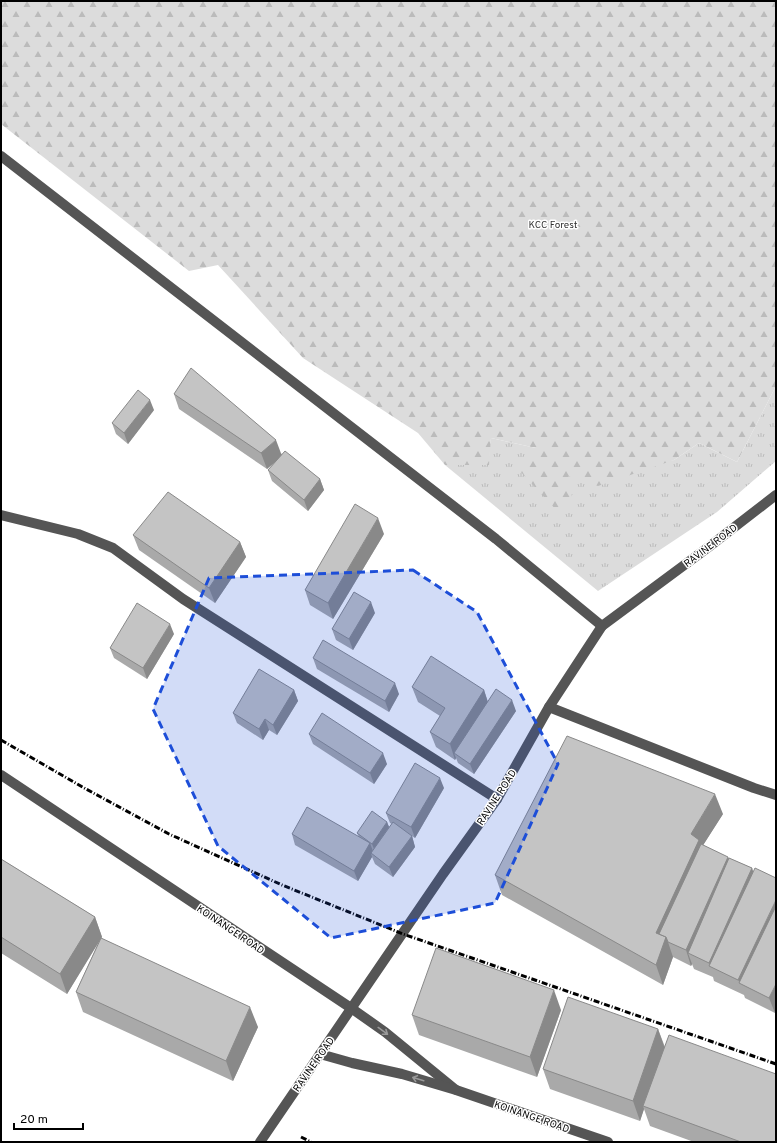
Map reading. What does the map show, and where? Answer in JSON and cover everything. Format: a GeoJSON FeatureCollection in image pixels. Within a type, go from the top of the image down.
{"type":"FeatureCollection","features":[{"type":"Feature","properties":{"kind":"street"},"geometry":{"type":"LineString","coordinates":[[1,156],[496,539],[602,626]]}},
{"type":"Feature","properties":{"kind":"street","name":"RAVINE ROAD"},"geometry":{"type":"LineString","coordinates":[[260,1142],[443,874],[497,799],[549,707],[602,626],[776,495]]}},
{"type":"Feature","properties":{"kind":"street"},"geometry":{"type":"LineString","coordinates":[[1,515],[78,534],[113,548],[183,599],[497,799]]}},
{"type":"Feature","properties":{"kind":"street"},"geometry":{"type":"LineString","coordinates":[[549,707],[754,788],[776,795]]}},
{"type":"Feature","properties":{"kind":"street","name":"KOINANGE ROAD"},"geometry":{"type":"LineString","coordinates":[[1,776],[351,1008],[385,1032],[456,1090]]}},
{"type":"Feature","properties":{"kind":"street","name":"KOINANGE ROAD"},"geometry":{"type":"LineString","coordinates":[[320,1054],[402,1074],[456,1090],[608,1142]]}},
{"type":"Feature","properties":{"kind":"highlighted area"},"geometry":{"type":"Polygon","coordinates":[[[413,570],[477,612],[558,764],[495,903],[331,938],[218,846],[153,709],[209,578],[413,570]]]}},
{"type":"Feature","properties":{"kind":"green space","name":"KCC Forest"},"geometry":{"type":"Polygon","coordinates":[[[1,1],[776,1],[776,386],[737,462],[699,443],[674,460],[598,486],[568,476],[572,497],[560,514],[518,469],[536,448],[491,438],[489,465],[445,465],[418,433],[303,358],[218,265],[189,271],[1,124],[1,1]]]}},
{"type":"Feature","properties":{"kind":"green space"},"geometry":{"type":"Polygon","coordinates":[[[776,386],[776,461],[717,512],[598,591],[445,465],[488,465],[491,438],[536,448],[567,476],[674,460],[699,443],[737,462],[776,386]]]}},
{"type":"Feature","properties":{"kind":"building"},"geometry":{"type":"Polygon","coordinates":[[[191,368],[276,440],[261,453],[174,394],[191,368]]]}},
{"type":"Feature","properties":{"kind":"building"},"geometry":{"type":"Polygon","coordinates":[[[138,390],[150,400],[124,433],[112,423],[138,390]]]}},
{"type":"Feature","properties":{"kind":"building"},"geometry":{"type":"Polygon","coordinates":[[[285,451],[320,479],[304,500],[268,470],[285,451]]]}},
{"type":"Feature","properties":{"kind":"building"},"geometry":{"type":"Polygon","coordinates":[[[168,492],[240,542],[209,588],[133,535],[168,492]]]}},
{"type":"Feature","properties":{"kind":"building"},"geometry":{"type":"Polygon","coordinates":[[[355,504],[378,518],[328,603],[305,590],[355,504]]]}},
{"type":"Feature","properties":{"kind":"building"},"geometry":{"type":"Polygon","coordinates":[[[354,592],[371,602],[349,639],[332,629],[354,592]]]}},
{"type":"Feature","properties":{"kind":"building"},"geometry":{"type":"Polygon","coordinates":[[[137,603],[170,624],[143,668],[110,648],[137,603]]]}},
{"type":"Feature","properties":{"kind":"building"},"geometry":{"type":"Polygon","coordinates":[[[323,640],[395,683],[385,701],[313,658],[323,640]]]}},
{"type":"Feature","properties":{"kind":"building"},"geometry":{"type":"Polygon","coordinates":[[[431,656],[484,690],[450,744],[430,732],[445,708],[412,687],[431,656]]]}},
{"type":"Feature","properties":{"kind":"building"},"geometry":{"type":"Polygon","coordinates":[[[259,669],[294,690],[273,725],[265,719],[259,729],[233,713],[259,669]]]}},
{"type":"Feature","properties":{"kind":"building"},"geometry":{"type":"Polygon","coordinates":[[[496,689],[512,700],[470,764],[454,753],[496,689]]]}},
{"type":"Feature","properties":{"kind":"building"},"geometry":{"type":"Polygon","coordinates":[[[322,713],[383,753],[370,773],[309,734],[322,713]]]}},
{"type":"Feature","properties":{"kind":"building"},"geometry":{"type":"Polygon","coordinates":[[[567,736],[715,794],[691,834],[699,840],[656,933],[666,937],[656,965],[495,875],[567,736]]]}},
{"type":"Feature","properties":{"kind":"building"},"geometry":{"type":"Polygon","coordinates":[[[415,763],[440,778],[411,827],[386,813],[415,763]]]}},
{"type":"Feature","properties":{"kind":"building"},"geometry":{"type":"Polygon","coordinates":[[[307,807],[370,843],[354,871],[292,834],[307,807]]]}},
{"type":"Feature","properties":{"kind":"building"},"geometry":{"type":"Polygon","coordinates":[[[372,811],[387,822],[372,844],[357,833],[372,811]]]}},
{"type":"Feature","properties":{"kind":"building"},"geometry":{"type":"Polygon","coordinates":[[[393,822],[412,836],[389,867],[371,853],[393,822]]]}},
{"type":"Feature","properties":{"kind":"building"},"geometry":{"type":"Polygon","coordinates":[[[701,844],[728,857],[686,950],[668,942],[666,937],[659,934],[701,844]]]}},
{"type":"Feature","properties":{"kind":"building"},"geometry":{"type":"Polygon","coordinates":[[[729,858],[752,868],[709,963],[688,953],[729,858]]]}},
{"type":"Feature","properties":{"kind":"building"},"geometry":{"type":"Polygon","coordinates":[[[1,859],[95,917],[60,974],[1,937],[1,859]]]}},
{"type":"Feature","properties":{"kind":"building"},"geometry":{"type":"Polygon","coordinates":[[[755,868],[776,878],[776,900],[738,980],[709,966],[755,868]]]}},
{"type":"Feature","properties":{"kind":"building"},"geometry":{"type":"Polygon","coordinates":[[[776,906],[776,984],[769,998],[739,983],[776,906]]]}},
{"type":"Feature","properties":{"kind":"building"},"geometry":{"type":"Polygon","coordinates":[[[101,938],[250,1007],[226,1061],[76,992],[101,938]]]}},
{"type":"Feature","properties":{"kind":"building"},"geometry":{"type":"Polygon","coordinates":[[[436,948],[554,990],[530,1057],[412,1015],[436,948]]]}},
{"type":"Feature","properties":{"kind":"building"},"geometry":{"type":"Polygon","coordinates":[[[568,997],[658,1029],[633,1101],[543,1069],[568,997]]]}},
{"type":"Feature","properties":{"kind":"building"},"geometry":{"type":"Polygon","coordinates":[[[669,1035],[776,1074],[776,1142],[741,1142],[643,1106],[669,1035]]]}},
{"type":"Feature","properties":{"kind":"railway"},"geometry":{"type":"LineString","coordinates":[[1,740],[86,789],[169,834],[282,885],[403,934],[776,1064]]}},
{"type":"Feature","properties":{"kind":"railway"},"geometry":{"type":"LineString","coordinates":[[301,1137],[311,1142]]}}]}
